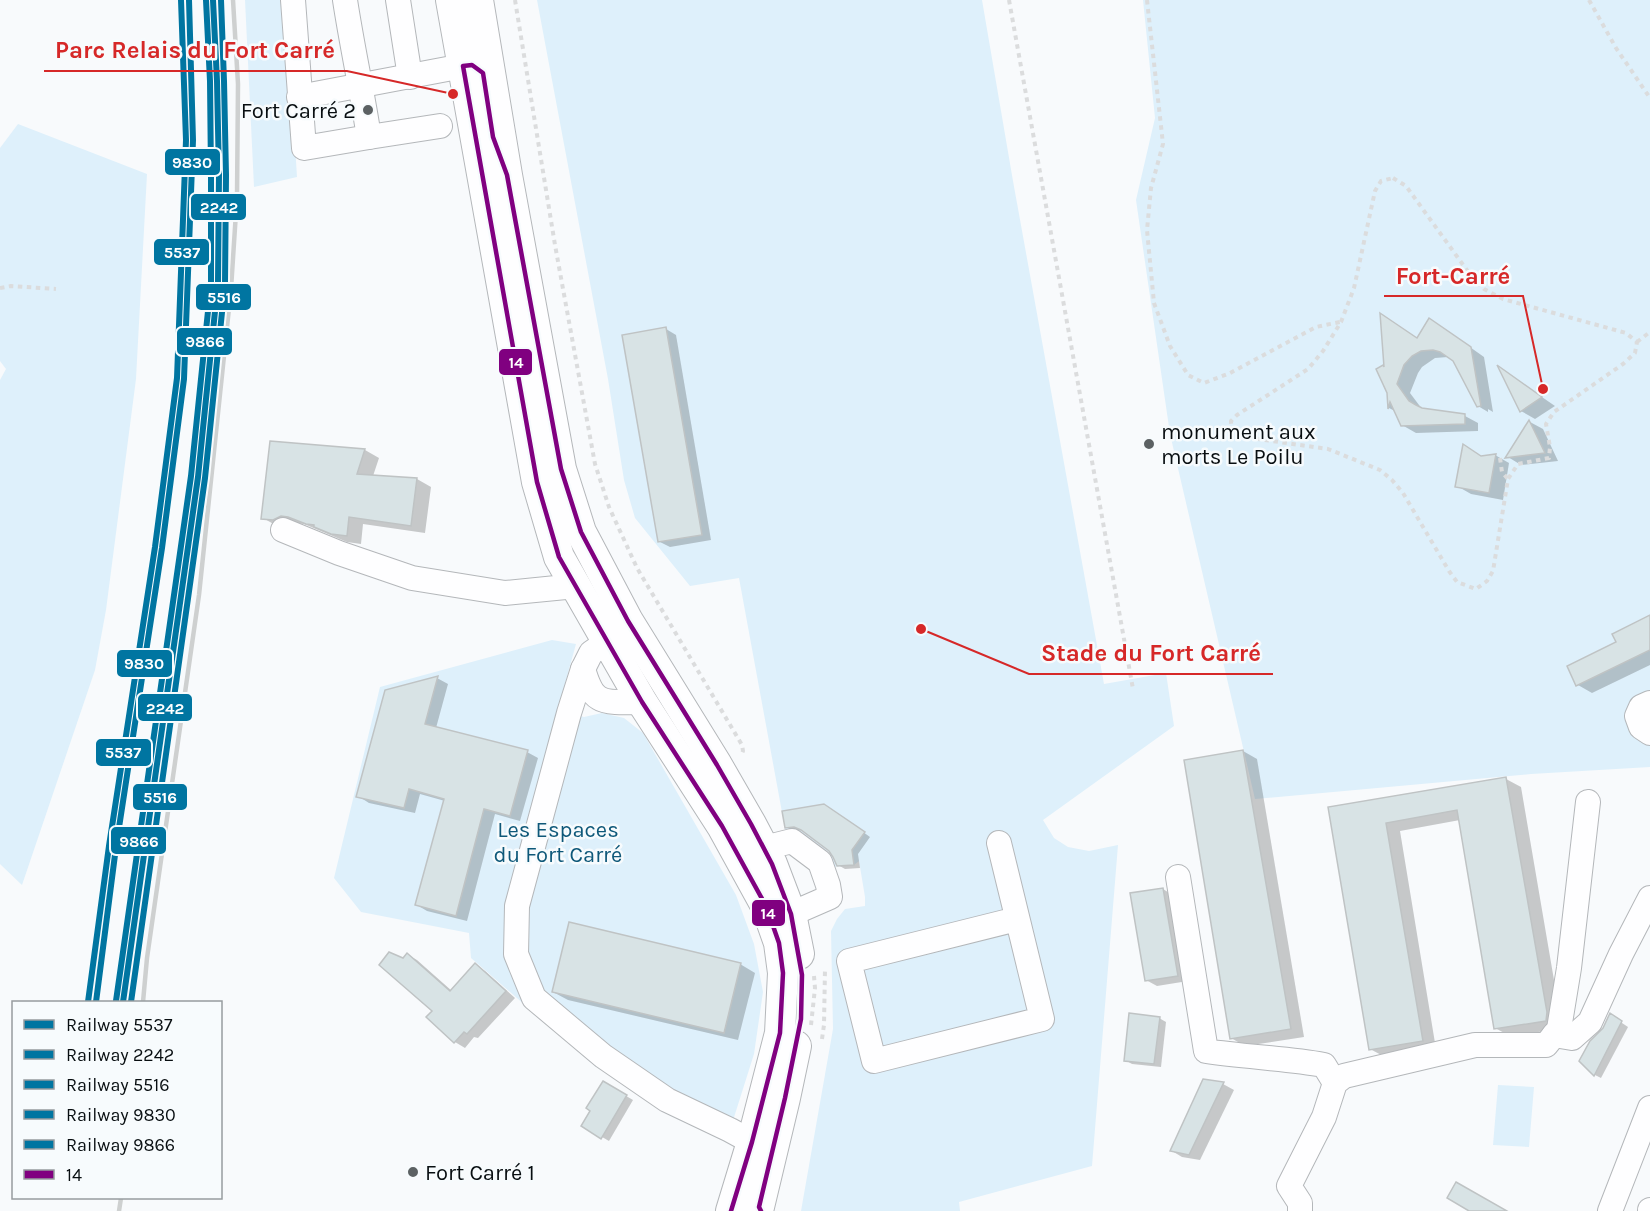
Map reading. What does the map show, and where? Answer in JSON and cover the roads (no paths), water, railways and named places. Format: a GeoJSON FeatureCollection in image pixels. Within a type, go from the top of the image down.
{"type":"FeatureCollection","features":[{"type":"Feature","properties":{"kind":"main road"},"geometry":{"type":"LineString","coordinates":[[452,0],[537,482],[559,557],[642,702],[722,826],[766,906],[779,943],[783,973],[780,1033],[752,1142],[752,1210]]}},
{"type":"Feature","properties":{"kind":"main road"},"geometry":{"type":"LineString","coordinates":[[478,0],[507,175],[561,469],[581,532],[628,621],[729,785],[772,864],[791,914],[802,975],[801,1019],[785,1098],[752,1210]]}},
{"type":"Feature","properties":{"kind":"main road"},"geometry":{"type":"LineString","coordinates":[[463,66],[472,65],[483,73],[493,136],[507,175]]}},
{"type":"Feature","properties":{"kind":"main road"},"geometry":{"type":"LineString","coordinates":[[607,642],[623,643],[637,657],[674,715],[696,732]]}},
{"type":"Feature","properties":{"kind":"lane"},"geometry":{"type":"LineString","coordinates":[[293,0],[304,148],[440,126]]}},
{"type":"Feature","properties":{"kind":"lane"},"geometry":{"type":"LineString","coordinates":[[345,0],[369,137]]}},
{"type":"Feature","properties":{"kind":"lane"},"geometry":{"type":"LineString","coordinates":[[398,0],[410,76]]}},
{"type":"Feature","properties":{"kind":"lane"},"geometry":{"type":"LineString","coordinates":[[299,97],[463,66]]}},
{"type":"Feature","properties":{"kind":"lane"},"geometry":{"type":"LineString","coordinates":[[284,530],[339,553],[412,578],[505,593],[576,586]]}},
{"type":"Feature","properties":{"kind":"lane"},"geometry":{"type":"LineString","coordinates":[[607,642],[591,653],[583,669],[571,707],[517,906],[516,954],[534,998],[603,1056],[667,1100],[752,1142]]}},
{"type":"Feature","properties":{"kind":"lane"},"geometry":{"type":"LineString","coordinates":[[583,669],[589,686],[599,698]]}},
{"type":"Feature","properties":{"kind":"lane"},"geometry":{"type":"LineString","coordinates":[[571,707],[599,698],[642,702]]}},
{"type":"Feature","properties":{"kind":"lane"},"geometry":{"type":"LineString","coordinates":[[1650,703],[1641,707],[1637,716],[1641,727],[1650,733]]}},
{"type":"Feature","properties":{"kind":"lane"},"geometry":{"type":"LineString","coordinates":[[1300,1211],[1300,1203],[1289,1186],[1324,1117],[1335,1083],[1344,1076],[1475,1046],[1546,1045],[1559,1029],[1569,968],[1588,802]]}},
{"type":"Feature","properties":{"kind":"lane"},"geometry":{"type":"LineString","coordinates":[[764,850],[776,844],[792,841],[820,862],[830,897],[791,914]]}},
{"type":"Feature","properties":{"kind":"lane"},"geometry":{"type":"LineString","coordinates":[[999,843],[1042,1019],[874,1061],[849,961],[1017,919]]}},
{"type":"Feature","properties":{"kind":"lane"},"geometry":{"type":"LineString","coordinates":[[1178,877],[1206,1052],[1299,1060],[1324,1065],[1335,1083]]}},
{"type":"Feature","properties":{"kind":"lane"},"geometry":{"type":"LineString","coordinates":[[1554,1035],[1572,1038],[1590,1022],[1650,898]]}},
{"type":"Feature","properties":{"kind":"lane"},"geometry":{"type":"LineString","coordinates":[[1610,1211],[1650,1108]]}},
{"type":"Feature","properties":{"kind":"railway"},"geometry":{"type":"LineString","coordinates":[[143,1001],[147,958],[199,595],[231,289],[237,197],[238,84],[233,0]]}},
{"type":"Feature","properties":{"kind":"railway"},"geometry":{"type":"LineString","coordinates":[[119,1211],[121,1199]]}},
{"type":"Feature","properties":{"kind":"rail line","name":"5537"},"geometry":{"type":"LineString","coordinates":[[88,1001],[109,846],[155,547],[177,378],[186,140],[181,0]]}},
{"type":"Feature","properties":{"kind":"rail line","name":"9830"},"geometry":{"type":"LineString","coordinates":[[96,1001],[116,847],[162,548],[184,379],[193,140],[189,0]]}},
{"type":"Feature","properties":{"kind":"rail line","name":"9866"},"geometry":{"type":"LineString","coordinates":[[116,1001],[191,476],[211,282],[210,81],[206,0]]}},
{"type":"Feature","properties":{"kind":"rail line","name":"2242"},"geometry":{"type":"LineString","coordinates":[[123,1001],[198,477],[218,282],[219,175],[213,0]]}},
{"type":"Feature","properties":{"kind":"rail line","name":"5516"},"geometry":{"type":"LineString","coordinates":[[131,1001],[205,478],[225,283],[226,175],[221,0]]}},
{"type":"Feature","properties":{"kind":"place","name":"Parc Relais du Fort Carré"},"geometry":{"type":"Point","coordinates":[453,94]}},
{"type":"Feature","properties":{"kind":"place","name":"Fort Carré 2"},"geometry":{"type":"Point","coordinates":[368,110]}},
{"type":"Feature","properties":{"kind":"place","name":"Fort-Carré"},"geometry":{"type":"Point","coordinates":[1543,389]}},
{"type":"Feature","properties":{"kind":"place","name":"monument aux morts Le Poilu"},"geometry":{"type":"Point","coordinates":[1149,444]}},
{"type":"Feature","properties":{"kind":"place","name":"Stade du Fort Carré"},"geometry":{"type":"Point","coordinates":[921,629]}},
{"type":"Feature","properties":{"kind":"place","name":"Fort Carré 1"},"geometry":{"type":"Point","coordinates":[413,1172]}},
{"type":"Feature","properties":{"kind":"park label","name":"Les Espaces du Fort Carré"},"geometry":{"type":"Point","coordinates":[558,842]}}]}
